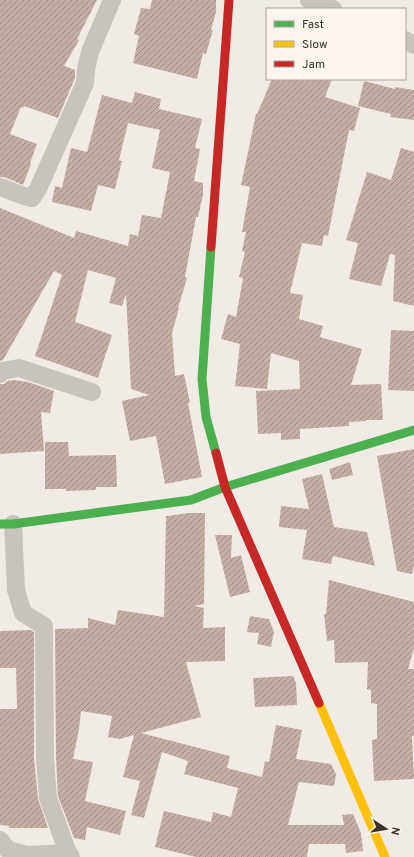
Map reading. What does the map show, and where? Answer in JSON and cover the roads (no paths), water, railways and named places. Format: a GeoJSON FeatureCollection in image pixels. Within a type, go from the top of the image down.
{"type":"FeatureCollection","features":[{"type":"Feature","properties":{"kind":"street"},"geometry":{"type":"LineString","coordinates":[[0,187],[32,198],[38,189],[85,83],[90,52],[112,0]]}},
{"type":"Feature","properties":{"kind":"street"},"geometry":{"type":"LineString","coordinates":[[229,0],[202,379],[206,418],[225,487],[385,857]]}},
{"type":"Feature","properties":{"kind":"street"},"geometry":{"type":"LineString","coordinates":[[309,0],[330,8]]}},
{"type":"Feature","properties":{"kind":"street"},"geometry":{"type":"LineString","coordinates":[[0,374],[2,371],[19,368],[92,392]]}},
{"type":"Feature","properties":{"kind":"street"},"geometry":{"type":"LineString","coordinates":[[0,840],[8,850],[27,855],[69,855],[48,798],[45,758],[44,626],[23,612],[16,590],[6,524],[191,500],[225,487],[414,430]]}}]}
